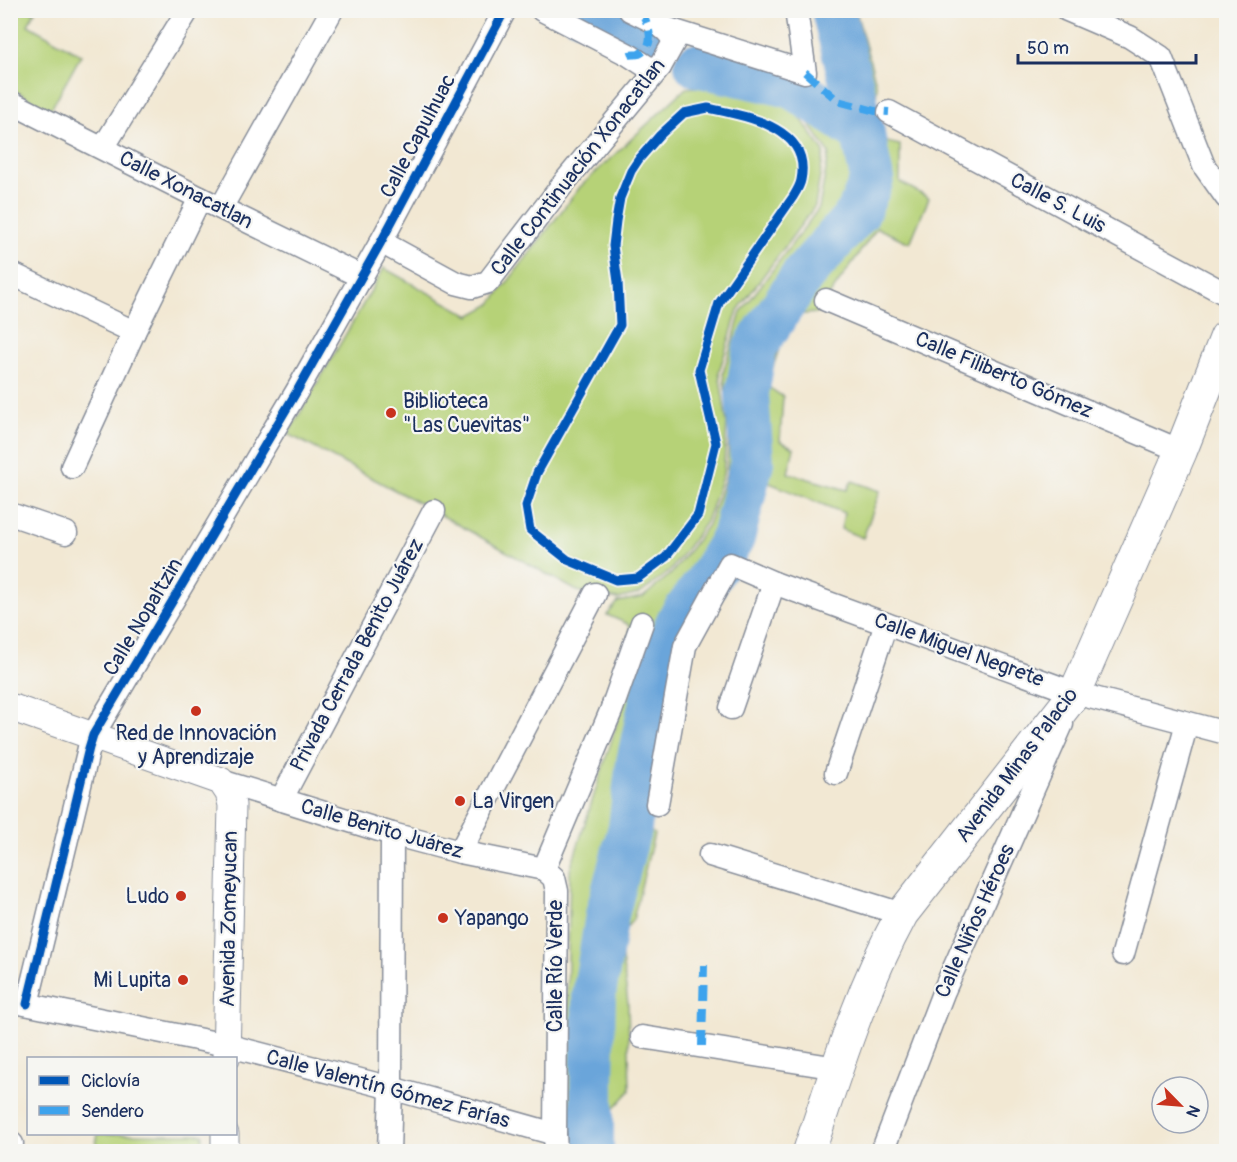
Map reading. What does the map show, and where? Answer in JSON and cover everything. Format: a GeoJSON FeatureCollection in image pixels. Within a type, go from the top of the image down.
{"type":"FeatureCollection","features":[{"type":"Feature","properties":{"kind":"main road","name":"Avenida Minas Palacio"},"geometry":{"type":"LineString","coordinates":[[809,1152],[872,975],[883,949],[903,914],[1076,693],[1181,450],[1227,336]]}},
{"type":"Feature","properties":{"kind":"street"},"geometry":{"type":"LineString","coordinates":[[103,148],[188,10]]}},
{"type":"Feature","properties":{"kind":"street"},"geometry":{"type":"LineString","coordinates":[[221,208],[332,10]]}},
{"type":"Feature","properties":{"kind":"street","name":"Calle Capulhuac"},"geometry":{"type":"LineString","coordinates":[[362,277],[505,10]]}},
{"type":"Feature","properties":{"kind":"street"},"geometry":{"type":"LineString","coordinates":[[542,10],[629,55],[649,68],[660,66]]}},
{"type":"Feature","properties":{"kind":"street"},"geometry":{"type":"LineString","coordinates":[[630,10],[668,34],[684,39],[697,38],[805,72],[796,10]]}},
{"type":"Feature","properties":{"kind":"street"},"geometry":{"type":"LineString","coordinates":[[1067,10],[1130,37],[1161,57],[1204,166],[1227,197]]}},
{"type":"Feature","properties":{"kind":"street","name":"Calle Continuación Xonacatlan"},"geometry":{"type":"LineString","coordinates":[[381,242],[456,283],[472,287],[488,282],[567,178],[660,66],[668,34]]}},
{"type":"Feature","properties":{"kind":"street","name":"Calle Xonacatlan"},"geometry":{"type":"LineString","coordinates":[[10,102],[362,277]]}},
{"type":"Feature","properties":{"kind":"street","name":"Calle S. Luis"},"geometry":{"type":"LineString","coordinates":[[889,112],[1227,294]]}},
{"type":"Feature","properties":{"kind":"street"},"geometry":{"type":"LineString","coordinates":[[72,467],[134,332],[200,198]]}},
{"type":"Feature","properties":{"kind":"street"},"geometry":{"type":"LineString","coordinates":[[10,273],[134,332]]}},
{"type":"Feature","properties":{"kind":"street","name":"Calle Nopaltzin"},"geometry":{"type":"LineString","coordinates":[[19,1002],[93,735],[286,411],[362,277]]}},
{"type":"Feature","properties":{"kind":"street","name":"Calle Filiberto Gómez"},"geometry":{"type":"LineString","coordinates":[[826,300],[1181,450]]}},
{"type":"Feature","properties":{"kind":"street","name":"Privada Cerrada Benito Juárez"},"geometry":{"type":"LineString","coordinates":[[281,800],[434,511]]}},
{"type":"Feature","properties":{"kind":"street"},"geometry":{"type":"LineString","coordinates":[[10,514],[66,533]]}},
{"type":"Feature","properties":{"kind":"street","name":"Calle Miguel Negrete"},"geometry":{"type":"LineString","coordinates":[[657,804],[685,646],[730,564],[774,584],[1076,693],[1227,733]]}},
{"type":"Feature","properties":{"kind":"street"},"geometry":{"type":"LineString","coordinates":[[731,708],[774,584]]}},
{"type":"Feature","properties":{"kind":"street"},"geometry":{"type":"LineString","coordinates":[[460,852],[595,594]]}},
{"type":"Feature","properties":{"kind":"street","name":"Calle Río Verde"},"geometry":{"type":"LineString","coordinates":[[555,1143],[556,891],[554,878],[544,869],[611,711],[642,622]]}},
{"type":"Feature","properties":{"kind":"street"},"geometry":{"type":"LineString","coordinates":[[836,774],[886,624]]}},
{"type":"Feature","properties":{"kind":"street","name":"Calle Niños Héroes"},"geometry":{"type":"LineString","coordinates":[[882,1152],[943,993],[1076,693]]}},
{"type":"Feature","properties":{"kind":"street"},"geometry":{"type":"LineString","coordinates":[[10,708],[221,781]]}},
{"type":"Feature","properties":{"kind":"street"},"geometry":{"type":"LineString","coordinates":[[1123,954],[1187,723]]}},
{"type":"Feature","properties":{"kind":"street","name":"Calle Benito Juárez"},"geometry":{"type":"LineString","coordinates":[[221,781],[392,834],[460,852],[544,869]]}},
{"type":"Feature","properties":{"kind":"street","name":"Avenida Zomeyucan"},"geometry":{"type":"LineString","coordinates":[[221,781],[229,794],[232,805],[226,1052]]}},
{"type":"Feature","properties":{"kind":"street"},"geometry":{"type":"LineString","coordinates":[[389,1152],[392,834]]}},
{"type":"Feature","properties":{"kind":"street"},"geometry":{"type":"LineString","coordinates":[[710,855],[903,914]]}},
{"type":"Feature","properties":{"kind":"street","name":"Calle Valentín Gómez Farías"},"geometry":{"type":"LineString","coordinates":[[19,1002],[226,1052],[391,1088],[555,1143]]}},
{"type":"Feature","properties":{"kind":"street"},"geometry":{"type":"LineString","coordinates":[[642,1037],[837,1068]]}},
{"type":"Feature","properties":{"kind":"street"},"geometry":{"type":"LineString","coordinates":[[225,1135],[225,1152]]}},
{"type":"Feature","properties":{"kind":"green space"},"geometry":{"type":"Polygon","coordinates":[[[11,11],[35,11],[28,25],[81,55],[50,111],[11,88],[11,11]]]}},
{"type":"Feature","properties":{"kind":"green space"},"geometry":{"type":"Polygon","coordinates":[[[816,11],[856,11],[877,87],[873,125],[874,139],[900,145],[900,182],[929,198],[910,243],[877,228],[817,313],[790,315],[767,386],[783,397],[780,441],[794,448],[788,473],[847,490],[852,481],[880,491],[863,538],[841,529],[844,513],[767,482],[761,495],[734,502],[725,535],[699,579],[672,615],[650,666],[630,761],[624,810],[654,834],[633,920],[619,936],[628,1003],[630,1091],[603,1120],[604,1151],[565,1152],[570,870],[627,692],[630,625],[607,615],[618,602],[643,597],[672,573],[708,525],[726,475],[730,424],[723,373],[741,312],[819,208],[829,153],[797,106],[756,90],[713,81],[687,84],[699,70],[790,90],[855,136],[816,11]]]}},
{"type":"Feature","properties":{"kind":"green space"},"geometry":{"type":"Polygon","coordinates":[[[713,85],[755,92],[795,110],[824,152],[815,206],[738,310],[719,372],[727,424],[723,474],[706,522],[670,571],[641,593],[618,599],[577,591],[425,506],[288,434],[384,268],[470,316],[490,305],[580,187],[686,88],[713,85]]]}},
{"type":"Feature","properties":{"kind":"green space"},"geometry":{"type":"Polygon","coordinates":[[[98,1135],[203,1135],[202,1151],[94,1151],[98,1135]]]}},
{"type":"Feature","properties":{"kind":"waterway"},"geometry":{"type":"LineString","coordinates":[[578,10],[654,47]]}},
{"type":"Feature","properties":{"kind":"waterway"},"geometry":{"type":"LineString","coordinates":[[592,1152],[594,995],[607,915],[630,827],[638,762],[658,667],[679,619],[705,584],[733,538],[752,462],[747,394],[755,347],[803,275],[858,213],[872,179],[858,110],[833,10]]}},
{"type":"Feature","properties":{"kind":"waterway"},"geometry":{"type":"LineString","coordinates":[[696,65],[791,86],[863,133]]}},
{"type":"Feature","properties":{"kind":"marked path"},"geometry":{"type":"LineString","coordinates":[[629,55],[644,51],[649,42],[648,26],[644,17]]}},
{"type":"Feature","properties":{"kind":"marked path"},"geometry":{"type":"LineString","coordinates":[[805,72],[838,101],[875,111],[889,112]]}},
{"type":"Feature","properties":{"kind":"marked path"},"geometry":{"type":"LineString","coordinates":[[702,1046],[704,965]]}},
{"type":"Feature","properties":{"kind":"cycle path"},"geometry":{"type":"LineString","coordinates":[[27,1004],[93,735],[297,391],[381,242],[505,10]]}},
{"type":"Feature","properties":{"kind":"cycle path"},"geometry":{"type":"LineString","coordinates":[[708,108],[757,120],[786,136],[796,148],[802,162],[801,180],[793,197],[719,303],[699,370],[716,443],[698,515],[666,557],[638,578],[616,580],[568,560],[530,530],[526,506],[537,473],[620,325],[618,282],[613,246],[620,198],[631,171],[660,135],[684,113],[708,108]]}},
{"type":"Feature","properties":{"kind":"place","name":"Biblioteca \"Las Cuevitas\""},"geometry":{"type":"Point","coordinates":[391,413]}},
{"type":"Feature","properties":{"kind":"place","name":"Red de Innovación y Aprendizaje"},"geometry":{"type":"Point","coordinates":[196,711]}},
{"type":"Feature","properties":{"kind":"place","name":"La Virgen"},"geometry":{"type":"Point","coordinates":[460,801]}},
{"type":"Feature","properties":{"kind":"place","name":"Ludo"},"geometry":{"type":"Point","coordinates":[181,896]}},
{"type":"Feature","properties":{"kind":"place","name":"Yapango"},"geometry":{"type":"Point","coordinates":[443,918]}},
{"type":"Feature","properties":{"kind":"place","name":"Mi Lupita"},"geometry":{"type":"Point","coordinates":[183,980]}}]}
